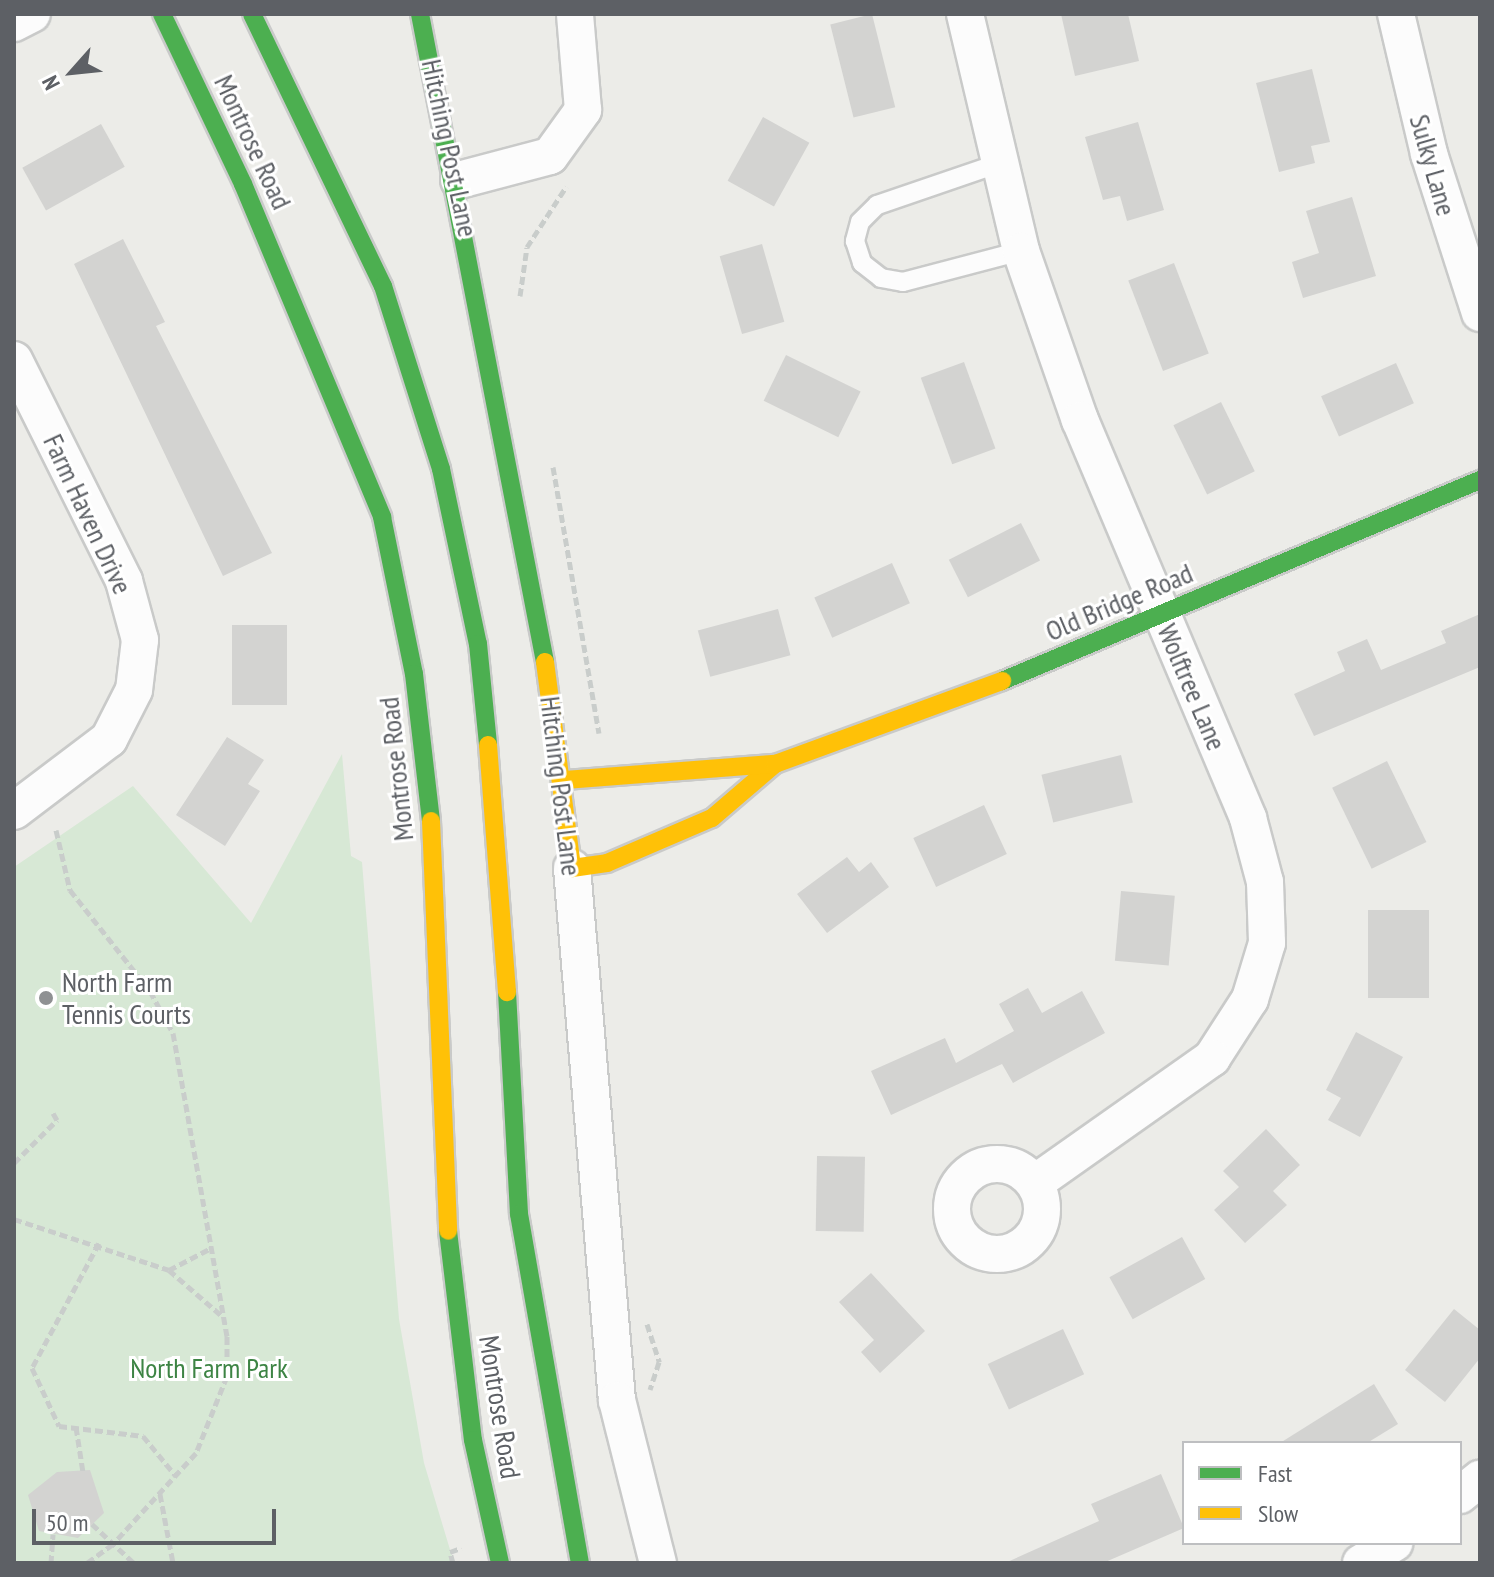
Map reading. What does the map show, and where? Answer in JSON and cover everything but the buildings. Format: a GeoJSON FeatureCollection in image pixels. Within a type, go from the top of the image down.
{"type":"FeatureCollection","features":[{"type":"Feature","properties":{"kind":"main road","name":"Montrose Road"},"geometry":{"type":"LineString","coordinates":[[162,14],[243,184],[382,517],[414,674],[431,821],[448,1241],[473,1440],[500,1563]]}},
{"type":"Feature","properties":{"kind":"main road","name":"Montrose Road"},"geometry":{"type":"LineString","coordinates":[[252,14],[383,286],[448,498],[478,644],[502,894],[519,1214],[580,1563]]}},
{"type":"Feature","properties":{"kind":"main road","name":"Hitching Post Lane"},"geometry":{"type":"LineString","coordinates":[[420,14],[459,180],[565,780],[572,868]]}},
{"type":"Feature","properties":{"kind":"main road","name":"Old Bridge Road"},"geometry":{"type":"LineString","coordinates":[[565,780],[775,764],[930,711],[1480,480]]}},
{"type":"Feature","properties":{"kind":"main road","name":"Old Bridge Road"},"geometry":{"type":"LineString","coordinates":[[572,868],[607,863],[712,818],[775,764]]}},
{"type":"Feature","properties":{"kind":"street"},"geometry":{"type":"LineString","coordinates":[[14,23],[32,14]]}},
{"type":"Feature","properties":{"kind":"street"},"geometry":{"type":"LineString","coordinates":[[459,180],[550,156],[583,110],[575,14]]}},
{"type":"Feature","properties":{"kind":"street","name":"Wolftree Lane"},"geometry":{"type":"LineString","coordinates":[[965,14],[997,164],[1021,251],[1080,420],[1248,818],[1265,882],[1267,943],[1250,999],[1212,1058],[1035,1183]]}},
{"type":"Feature","properties":{"kind":"street","name":"Sulky Lane"},"geometry":{"type":"LineString","coordinates":[[1396,14],[1429,154],[1480,313]]}},
{"type":"Feature","properties":{"kind":"street","name":"Farm Haven Drive"},"geometry":{"type":"LineString","coordinates":[[14,360],[124,581],[140,640],[134,690],[109,739],[14,811]]}},
{"type":"Feature","properties":{"kind":"street","name":"Hitching Post Lane"},"geometry":{"type":"LineString","coordinates":[[572,868],[617,1400],[658,1563]]}},
{"type":"Feature","properties":{"kind":"street"},"geometry":{"type":"LineString","coordinates":[[1462,1493],[1480,1479]]}},
{"type":"Feature","properties":{"kind":"street"},"geometry":{"type":"LineString","coordinates":[[1361,1563],[1391,1545]]}},
{"type":"Feature","properties":{"kind":"lane"},"geometry":{"type":"LineString","coordinates":[[997,164],[877,205],[860,222],[855,241],[862,263],[881,278],[903,282],[1021,251]]}},
{"type":"Feature","properties":{"kind":"path"},"geometry":{"type":"LineString","coordinates":[[521,306],[527,247],[574,180]]}},
{"type":"Feature","properties":{"kind":"path"},"geometry":{"type":"LineString","coordinates":[[550,453],[598,724]]}},
{"type":"Feature","properties":{"kind":"path"},"geometry":{"type":"LineString","coordinates":[[56,830],[70,890],[150,991],[173,1033],[224,1318],[227,1376],[219,1406],[176,1476],[113,1544],[87,1563]]}},
{"type":"Feature","properties":{"kind":"path"},"geometry":{"type":"LineString","coordinates":[[14,1163],[57,1120],[53,1113]]}},
{"type":"Feature","properties":{"kind":"path"},"geometry":{"type":"LineString","coordinates":[[14,1219],[99,1243],[169,1270],[224,1318]]}},
{"type":"Feature","properties":{"kind":"path"},"geometry":{"type":"LineString","coordinates":[[99,1243],[32,1368],[59,1426],[143,1436],[176,1476]]}},
{"type":"Feature","properties":{"kind":"path"},"geometry":{"type":"LineString","coordinates":[[169,1270],[212,1248]]}},
{"type":"Feature","properties":{"kind":"path"},"geometry":{"type":"LineString","coordinates":[[76,1427],[83,1472]]}},
{"type":"Feature","properties":{"kind":"path"},"geometry":{"type":"LineString","coordinates":[[160,1493],[173,1563]]}},
{"type":"Feature","properties":{"kind":"path"},"geometry":{"type":"LineString","coordinates":[[92,1524],[134,1563]]}},
{"type":"Feature","properties":{"kind":"path"},"geometry":{"type":"LineString","coordinates":[[51,1563],[53,1534]]}},
{"type":"Feature","properties":{"kind":"path"},"geometry":{"type":"LineString","coordinates":[[453,1551],[453,1563]]}},
{"type":"Feature","properties":{"kind":"green space","name":"North Farm Park"},"geometry":{"type":"Polygon","coordinates":[[[342,754],[351,856],[362,862],[399,1319],[424,1463],[454,1563],[14,1563],[14,867],[133,786],[251,923],[342,754]]]}},
{"type":"Feature","properties":{"kind":"traffic: fast"},"geometry":{"type":"LineString","coordinates":[[162,14],[243,184],[382,517],[414,674],[431,821]]}},
{"type":"Feature","properties":{"kind":"traffic: fast"},"geometry":{"type":"LineString","coordinates":[[252,14],[383,286],[441,469],[478,644],[488,745]]}},
{"type":"Feature","properties":{"kind":"traffic: fast"},"geometry":{"type":"LineString","coordinates":[[420,14],[545,662]]}},
{"type":"Feature","properties":{"kind":"traffic: fast"},"geometry":{"type":"LineString","coordinates":[[1002,681],[1480,480]]}},
{"type":"Feature","properties":{"kind":"traffic: fast"},"geometry":{"type":"LineString","coordinates":[[507,992],[519,1214],[580,1563]]}},
{"type":"Feature","properties":{"kind":"traffic: fast"},"geometry":{"type":"LineString","coordinates":[[448,1231],[473,1440],[500,1563]]}},
{"type":"Feature","properties":{"kind":"traffic: slow"},"geometry":{"type":"LineString","coordinates":[[545,662],[572,868],[607,863],[712,818],[775,764]]}},
{"type":"Feature","properties":{"kind":"traffic: slow"},"geometry":{"type":"LineString","coordinates":[[565,780],[775,764],[1002,681]]}},
{"type":"Feature","properties":{"kind":"traffic: slow"},"geometry":{"type":"LineString","coordinates":[[488,745],[507,992]]}},
{"type":"Feature","properties":{"kind":"traffic: slow"},"geometry":{"type":"LineString","coordinates":[[431,821],[448,1231]]}},
{"type":"Feature","properties":{"kind":"place","name":"North Farm Tennis Courts"},"geometry":{"type":"Point","coordinates":[46,998]}}]}
